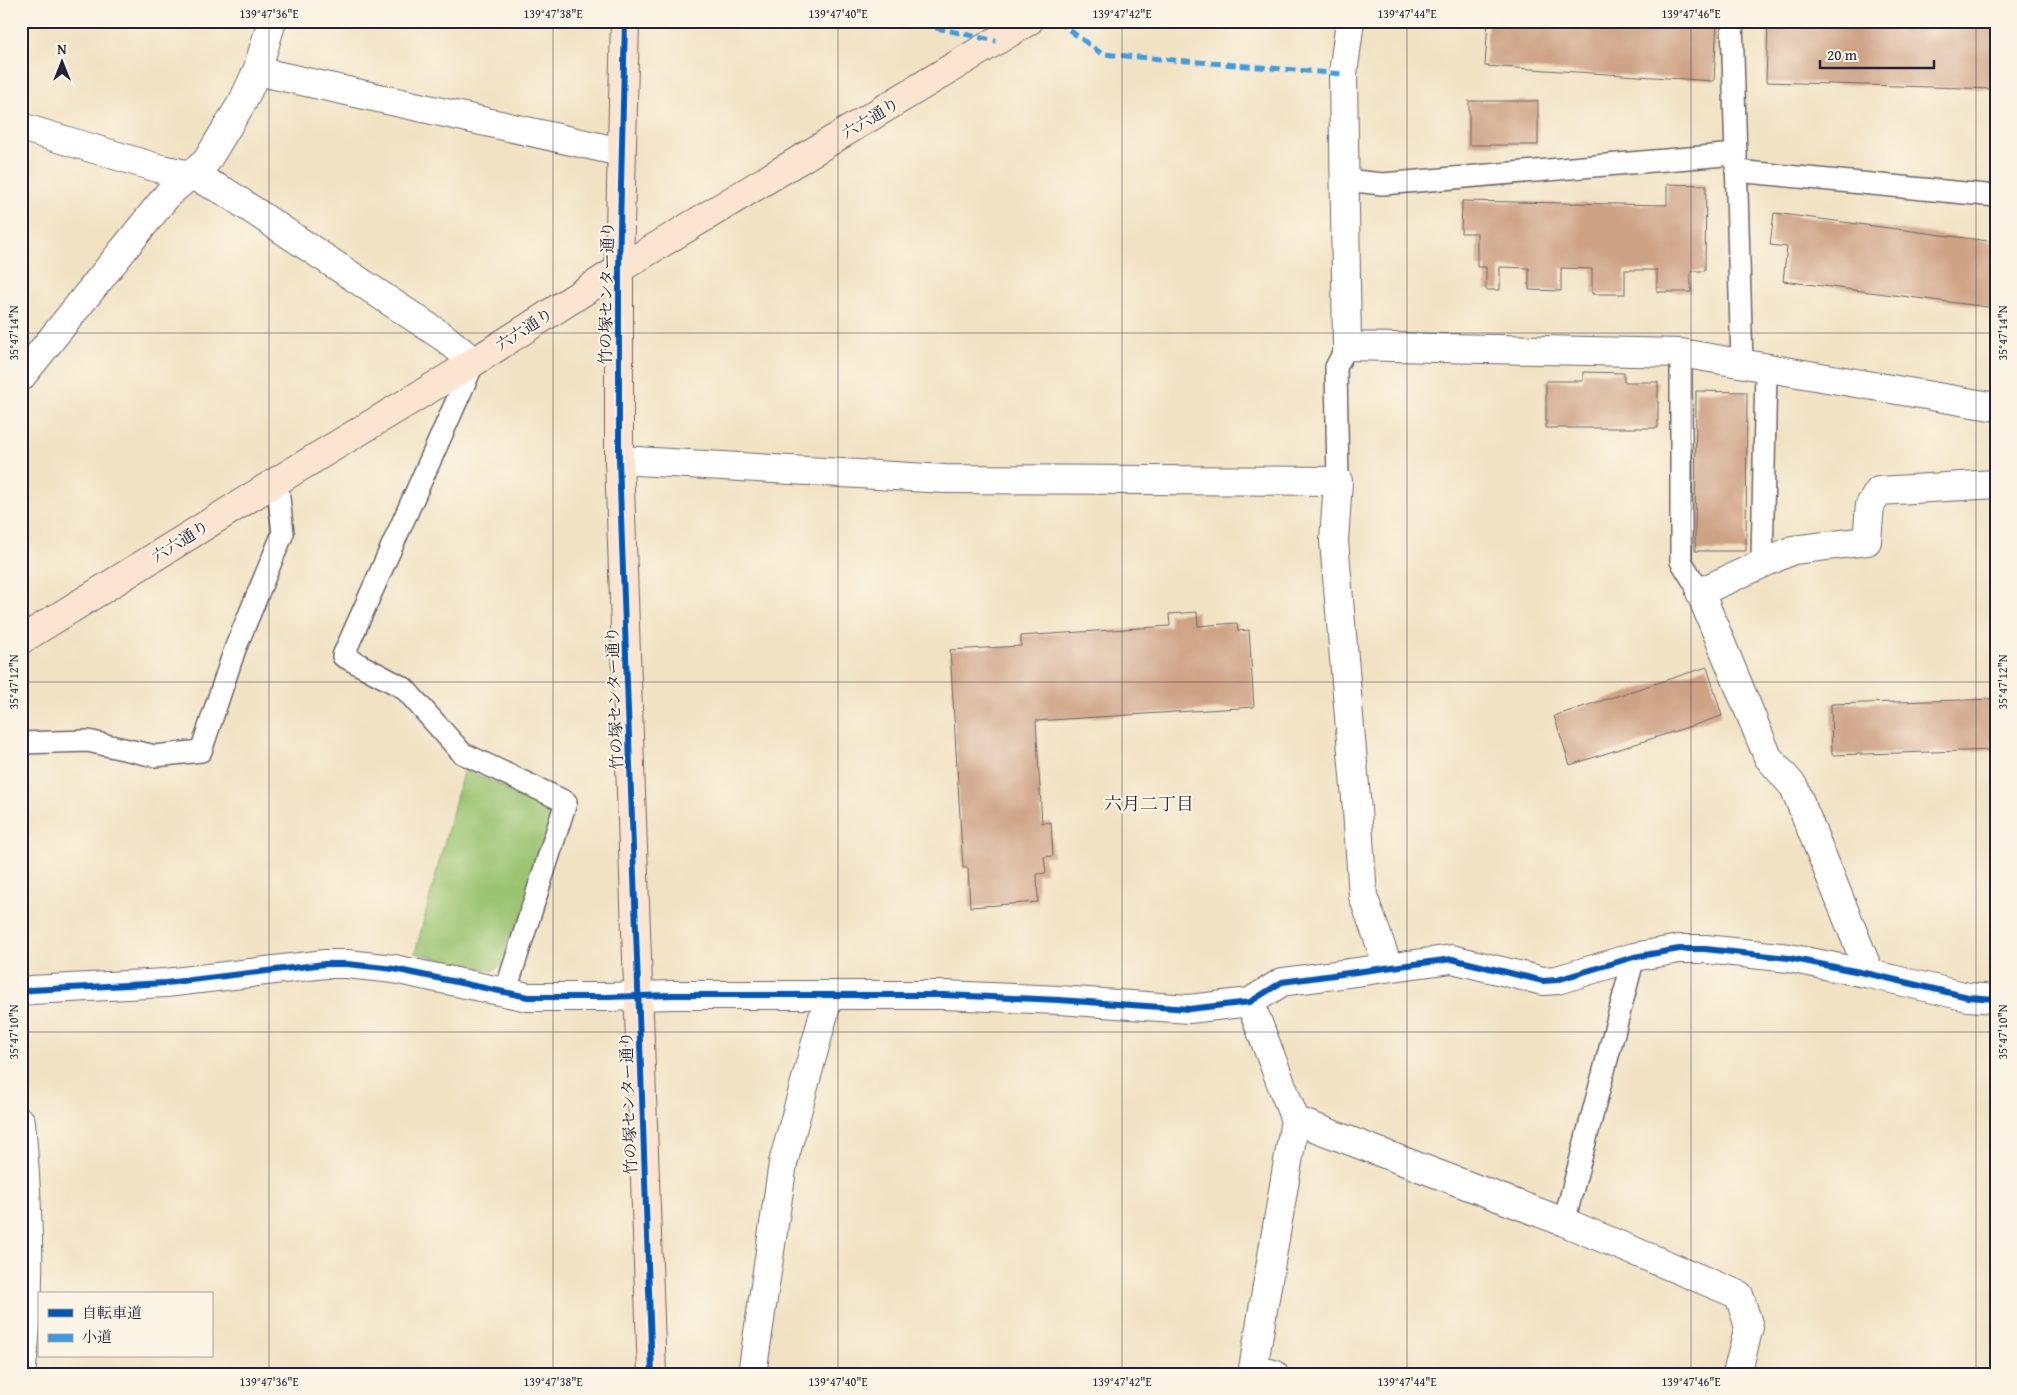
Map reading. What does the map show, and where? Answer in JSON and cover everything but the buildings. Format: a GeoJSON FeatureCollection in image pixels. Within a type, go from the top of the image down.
{"type":"FeatureCollection","features":[{"type":"Feature","properties":{"kind":"street"},"geometry":{"type":"LineString","coordinates":[[21,377],[169,193],[206,162],[243,101],[257,71],[272,21]]}},
{"type":"Feature","properties":{"kind":"street","name":"竹の塚センター通り"},"geometry":{"type":"LineString","coordinates":[[626,21],[619,269],[619,460],[652,1374]]}},
{"type":"Feature","properties":{"kind":"street","name":"六六通り"},"geometry":{"type":"LineString","coordinates":[[21,640],[277,481],[474,362],[619,269],[1029,21]]}},
{"type":"Feature","properties":{"kind":"street"},"geometry":{"type":"LineString","coordinates":[[1350,21],[1343,74],[1347,346],[1681,353],[1996,407]]}},
{"type":"Feature","properties":{"kind":"street"},"geometry":{"type":"LineString","coordinates":[[257,71],[621,152]]}},
{"type":"Feature","properties":{"kind":"street"},"geometry":{"type":"LineString","coordinates":[[21,127],[161,169],[191,175],[224,191],[445,338],[474,362]]}},
{"type":"Feature","properties":{"kind":"street"},"geometry":{"type":"LineString","coordinates":[[619,460],[945,478],[1338,481],[1334,541],[1358,810],[1363,896],[1388,966]]}},
{"type":"Feature","properties":{"kind":"street"},"geometry":{"type":"LineString","coordinates":[[1870,974],[1794,787],[1768,757],[1700,592],[1793,550],[1867,541],[1870,505],[1879,491],[1996,484]]}},
{"type":"Feature","properties":{"kind":"street"},"geometry":{"type":"LineString","coordinates":[[21,993],[31,990],[166,983],[325,964],[394,969],[505,993],[528,996],[944,995],[1059,1000],[1190,1009],[1250,1002],[1282,982],[1388,966],[1452,959],[1543,981],[1557,980],[1634,957],[1679,949],[1705,949],[1789,958],[1870,974],[1968,997],[1996,999]]}},
{"type":"Feature","properties":{"kind":"street"},"geometry":{"type":"LineString","coordinates":[[752,1374],[783,1163],[829,995]]}},
{"type":"Feature","properties":{"kind":"street"},"geometry":{"type":"LineString","coordinates":[[1250,1002],[1295,1120],[1254,1369],[1274,1374]]}},
{"type":"Feature","properties":{"kind":"street"},"geometry":{"type":"LineString","coordinates":[[1295,1120],[1564,1222],[1738,1295],[1749,1327],[1737,1374]]}},
{"type":"Feature","properties":{"kind":"street"},"geometry":{"type":"LineString","coordinates":[[21,1122],[28,1205],[25,1254],[25,1347],[21,1374]]}},
{"type":"Feature","properties":{"kind":"lane"},"geometry":{"type":"LineString","coordinates":[[1732,21],[1736,162],[1754,366],[1762,563]]}},
{"type":"Feature","properties":{"kind":"lane"},"geometry":{"type":"LineString","coordinates":[[1344,180],[1382,184],[1736,162],[1996,196]]}},
{"type":"Feature","properties":{"kind":"lane"},"geometry":{"type":"LineString","coordinates":[[1338,481],[1336,367],[1347,346]]}},
{"type":"Feature","properties":{"kind":"lane"},"geometry":{"type":"LineString","coordinates":[[1681,353],[1681,561],[1700,592]]}},
{"type":"Feature","properties":{"kind":"lane"},"geometry":{"type":"LineString","coordinates":[[474,362],[343,656],[404,688],[462,753],[566,802],[505,993]]}},
{"type":"Feature","properties":{"kind":"lane"},"geometry":{"type":"LineString","coordinates":[[21,743],[88,741],[155,756],[201,751],[235,649],[283,533],[277,481]]}},
{"type":"Feature","properties":{"kind":"lane"},"geometry":{"type":"LineString","coordinates":[[1564,1222],[1634,957]]}},
{"type":"Feature","properties":{"kind":"green space"},"geometry":{"type":"Polygon","coordinates":[[[464,769],[550,807],[555,821],[507,961],[493,971],[415,953],[464,769]]]}},
{"type":"Feature","properties":{"kind":"marked path"},"geometry":{"type":"LineString","coordinates":[[922,21],[932,27],[996,41]]}},
{"type":"Feature","properties":{"kind":"marked path"},"geometry":{"type":"LineString","coordinates":[[1057,21],[1102,54],[1343,74]]}},
{"type":"Feature","properties":{"kind":"cycle path"},"geometry":{"type":"LineString","coordinates":[[625,21],[619,269],[619,460],[652,1374]]}},
{"type":"Feature","properties":{"kind":"cycle path"},"geometry":{"type":"LineString","coordinates":[[21,993],[31,990],[166,983],[325,964],[347,964],[394,969],[528,997],[944,995],[1059,1000],[1189,1009],[1250,1002],[1282,982],[1452,959],[1543,981],[1557,980],[1634,957],[1679,949],[1705,949],[1789,958],[1870,974],[1968,997],[1996,999]]}},
{"type":"Feature","properties":{"kind":"district","name":"六月二丁目"},"geometry":{"type":"Point","coordinates":[1149,803]}}]}
